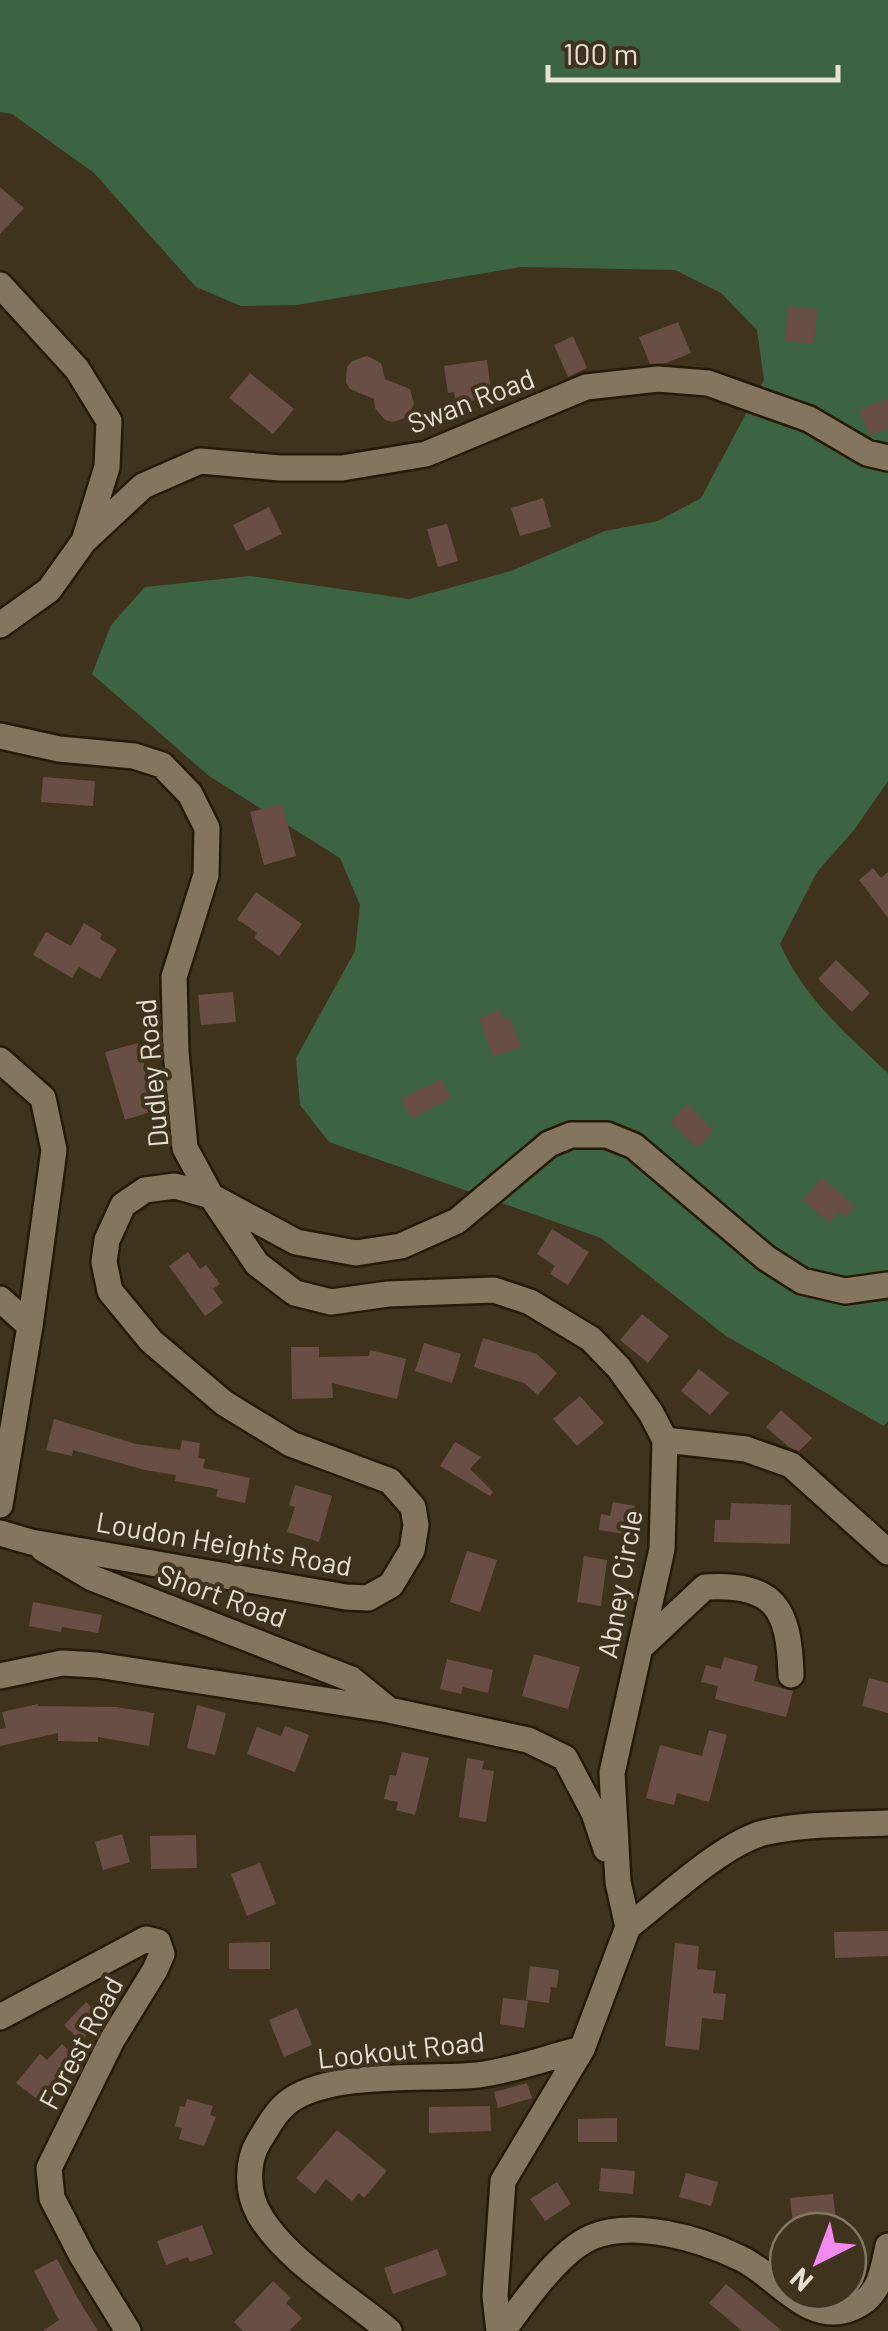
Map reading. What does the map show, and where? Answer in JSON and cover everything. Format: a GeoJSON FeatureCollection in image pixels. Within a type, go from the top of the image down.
{"type":"FeatureCollection","features":[{"type":"Feature","properties":{"kind":"street"},"geometry":{"type":"LineString","coordinates":[[0,285],[77,368],[109,421],[107,467],[84,541],[48,590],[0,626]]}},
{"type":"Feature","properties":{"kind":"street","name":"Swan Road"},"geometry":{"type":"LineString","coordinates":[[84,541],[143,486],[200,462],[342,468],[426,454],[586,387],[640,381],[708,383],[809,419],[867,453],[888,458]]}},
{"type":"Feature","properties":{"kind":"street","name":"Dudley Road"},"geometry":{"type":"LineString","coordinates":[[0,736],[60,749],[134,756],[162,764],[190,794],[207,828],[206,874],[174,978],[185,1148],[211,1196]]}},
{"type":"Feature","properties":{"kind":"street"},"geometry":{"type":"LineString","coordinates":[[0,1060],[43,1098],[54,1150],[0,1505]]}},
{"type":"Feature","properties":{"kind":"street","name":"Loudon Heights Road"},"geometry":{"type":"LineString","coordinates":[[0,1533],[31,1542],[368,1598],[391,1584],[412,1550],[414,1507],[390,1480],[290,1444],[224,1403],[151,1341],[110,1291],[104,1262],[106,1251],[123,1206],[145,1190],[175,1186],[211,1196],[296,1242],[356,1253],[401,1246],[457,1221],[548,1144],[571,1135],[607,1135],[634,1146],[766,1258],[802,1282],[845,1291],[888,1285]]}},
{"type":"Feature","properties":{"kind":"street"},"geometry":{"type":"LineString","coordinates":[[211,1196],[257,1264],[296,1292],[331,1302],[388,1294],[494,1290],[530,1302],[592,1339],[620,1368],[665,1440],[746,1448],[790,1466],[888,1552]]}},
{"type":"Feature","properties":{"kind":"street"},"geometry":{"type":"LineString","coordinates":[[0,1299],[30,1326]]}},
{"type":"Feature","properties":{"kind":"street","name":"Abney Circle"},"geometry":{"type":"LineString","coordinates":[[618,1882],[612,1772],[662,1549],[665,1440]]}},
{"type":"Feature","properties":{"kind":"street","name":"Short Road"},"geometry":{"type":"LineString","coordinates":[[31,1542],[92,1578],[351,1679],[389,1710]]}},
{"type":"Feature","properties":{"kind":"street"},"geometry":{"type":"LineString","coordinates":[[640,1648],[704,1586],[734,1585],[759,1594],[780,1610],[790,1639],[791,1675]]}},
{"type":"Feature","properties":{"kind":"street","name":"Abney Circle"},"geometry":{"type":"LineString","coordinates":[[0,1676],[62,1663],[97,1664],[389,1710],[528,1740],[565,1758],[594,1813],[618,1882],[628,1927]]}},
{"type":"Feature","properties":{"kind":"street"},"geometry":{"type":"LineString","coordinates":[[501,2331],[495,2296],[502,2181],[582,2049],[628,1927],[729,1849],[760,1834],[791,1828],[888,1823]]}},
{"type":"Feature","properties":{"kind":"street","name":"Forest Road"},"geometry":{"type":"LineString","coordinates":[[0,2018],[146,1939],[158,1942],[162,1954],[155,1970],[112,2040],[50,2168],[52,2198],[128,2331]]}},
{"type":"Feature","properties":{"kind":"street","name":"Lookout Road"},"geometry":{"type":"LineString","coordinates":[[389,2331],[304,2262],[271,2231],[258,2212],[250,2170],[255,2148],[271,2122],[287,2102],[308,2090],[403,2078],[481,2074],[582,2049]]}},
{"type":"Feature","properties":{"kind":"street"},"geometry":{"type":"LineString","coordinates":[[501,2331],[565,2256],[588,2238],[614,2230],[650,2229],[741,2258],[813,2310],[842,2322],[884,2292],[888,2246]]}},
{"type":"Feature","properties":{"kind":"green space"},"geometry":{"type":"Polygon","coordinates":[[[0,0],[888,0],[888,781],[854,830],[817,872],[780,944],[814,998],[888,1073],[888,1421],[884,1426],[726,1336],[601,1238],[329,1142],[300,1105],[296,1058],[355,951],[360,905],[340,858],[209,776],[92,674],[111,625],[145,587],[250,576],[409,599],[511,571],[605,531],[658,521],[701,498],[764,380],[757,330],[721,293],[675,270],[521,267],[297,305],[241,306],[196,287],[94,173],[12,114],[0,112],[0,0]]]}},
{"type":"Feature","properties":{"kind":"building"},"geometry":{"type":"Polygon","coordinates":[[[0,187],[24,208],[0,234],[0,187]]]}},
{"type":"Feature","properties":{"kind":"building"},"geometry":{"type":"Polygon","coordinates":[[[788,306],[817,309],[814,344],[785,341],[788,306]]]}},
{"type":"Feature","properties":{"kind":"building"},"geometry":{"type":"Polygon","coordinates":[[[678,322],[691,353],[666,363],[650,364],[639,337],[678,322]]]}},
{"type":"Feature","properties":{"kind":"building"},"geometry":{"type":"Polygon","coordinates":[[[573,336],[587,368],[568,377],[554,345],[573,336]]]}},
{"type":"Feature","properties":{"kind":"building"},"geometry":{"type":"Polygon","coordinates":[[[367,356],[381,363],[385,379],[410,389],[414,404],[408,417],[393,422],[385,420],[375,408],[374,399],[350,389],[346,382],[347,367],[367,356]]]}},
{"type":"Feature","properties":{"kind":"building"},"geometry":{"type":"Polygon","coordinates":[[[487,360],[492,398],[456,403],[454,392],[448,393],[444,366],[487,360]]]}},
{"type":"Feature","properties":{"kind":"building"},"geometry":{"type":"Polygon","coordinates":[[[250,373],[294,409],[273,434],[229,398],[250,373]]]}},
{"type":"Feature","properties":{"kind":"building"},"geometry":{"type":"Polygon","coordinates":[[[888,398],[888,428],[870,436],[859,410],[888,398]]]}},
{"type":"Feature","properties":{"kind":"building"},"geometry":{"type":"Polygon","coordinates":[[[543,498],[551,527],[520,536],[511,508],[543,498]]]}},
{"type":"Feature","properties":{"kind":"building"},"geometry":{"type":"Polygon","coordinates":[[[269,507],[282,534],[246,551],[233,525],[269,507]]]}},
{"type":"Feature","properties":{"kind":"building"},"geometry":{"type":"Polygon","coordinates":[[[447,524],[458,561],[438,567],[427,529],[447,524]]]}},
{"type":"Feature","properties":{"kind":"building"},"geometry":{"type":"Polygon","coordinates":[[[43,777],[95,781],[93,806],[41,802],[43,777]]]}},
{"type":"Feature","properties":{"kind":"building"},"geometry":{"type":"Polygon","coordinates":[[[282,804],[296,856],[264,865],[250,812],[282,804]]]}},
{"type":"Feature","properties":{"kind":"building"},"geometry":{"type":"Polygon","coordinates":[[[873,868],[881,878],[888,872],[888,918],[859,880],[873,868]]]}},
{"type":"Feature","properties":{"kind":"building"},"geometry":{"type":"Polygon","coordinates":[[[256,892],[302,924],[279,956],[254,938],[257,933],[237,919],[256,892]]]}},
{"type":"Feature","properties":{"kind":"building"},"geometry":{"type":"Polygon","coordinates":[[[84,923],[117,949],[100,979],[79,967],[72,978],[33,955],[46,932],[71,946],[84,923]]]}},
{"type":"Feature","properties":{"kind":"building"},"geometry":{"type":"Polygon","coordinates":[[[836,960],[870,993],[852,1012],[818,979],[836,960]]]}},
{"type":"Feature","properties":{"kind":"building"},"geometry":{"type":"Polygon","coordinates":[[[233,992],[236,1022],[201,1025],[198,995],[233,992]]]}},
{"type":"Feature","properties":{"kind":"building"},"geometry":{"type":"Polygon","coordinates":[[[500,1010],[504,1020],[510,1017],[521,1047],[493,1057],[479,1018],[500,1010]]]}},
{"type":"Feature","properties":{"kind":"building"},"geometry":{"type":"Polygon","coordinates":[[[138,1043],[157,1110],[125,1120],[105,1052],[138,1043]]]}},
{"type":"Feature","properties":{"kind":"building"},"geometry":{"type":"Polygon","coordinates":[[[441,1079],[451,1098],[411,1119],[401,1099],[441,1079]]]}},
{"type":"Feature","properties":{"kind":"building"},"geometry":{"type":"Polygon","coordinates":[[[687,1104],[714,1130],[698,1148],[670,1122],[687,1104]]]}},
{"type":"Feature","properties":{"kind":"building"},"geometry":{"type":"Polygon","coordinates":[[[822,1178],[855,1206],[846,1217],[839,1211],[830,1223],[803,1200],[822,1178]]]}},
{"type":"Feature","properties":{"kind":"building"},"geometry":{"type":"Polygon","coordinates":[[[552,1229],[589,1252],[568,1285],[550,1274],[555,1266],[537,1254],[552,1229]]]}},
{"type":"Feature","properties":{"kind":"building"},"geometry":{"type":"Polygon","coordinates":[[[188,1252],[200,1269],[206,1265],[220,1284],[213,1289],[223,1303],[205,1316],[169,1266],[188,1252]]]}},
{"type":"Feature","properties":{"kind":"building"},"geometry":{"type":"Polygon","coordinates":[[[642,1314],[669,1336],[648,1363],[620,1340],[642,1314]]]}},
{"type":"Feature","properties":{"kind":"building"},"geometry":{"type":"Polygon","coordinates":[[[483,1338],[537,1354],[557,1373],[538,1395],[524,1383],[474,1367],[483,1338]]]}},
{"type":"Feature","properties":{"kind":"building"},"geometry":{"type":"Polygon","coordinates":[[[424,1343],[461,1354],[452,1383],[415,1371],[424,1343]]]}},
{"type":"Feature","properties":{"kind":"building"},"geometry":{"type":"Polygon","coordinates":[[[291,1347],[319,1347],[319,1357],[369,1356],[370,1350],[406,1359],[397,1399],[332,1383],[333,1398],[292,1399],[291,1347]]]}},
{"type":"Feature","properties":{"kind":"building"},"geometry":{"type":"Polygon","coordinates":[[[699,1369],[729,1393],[710,1415],[681,1391],[699,1369]]]}},
{"type":"Feature","properties":{"kind":"building"},"geometry":{"type":"Polygon","coordinates":[[[580,1396],[604,1423],[577,1446],[553,1419],[580,1396]]]}},
{"type":"Feature","properties":{"kind":"building"},"geometry":{"type":"Polygon","coordinates":[[[781,1410],[812,1438],[799,1451],[766,1427],[781,1410]]]}},
{"type":"Feature","properties":{"kind":"building"},"geometry":{"type":"Polygon","coordinates":[[[54,1419],[136,1444],[180,1450],[182,1440],[200,1443],[198,1458],[205,1459],[203,1468],[250,1478],[245,1503],[216,1497],[218,1489],[175,1481],[176,1475],[73,1450],[72,1456],[46,1450],[54,1419]]]}},
{"type":"Feature","properties":{"kind":"building"},"geometry":{"type":"Polygon","coordinates":[[[455,1442],[481,1457],[470,1469],[493,1492],[490,1496],[440,1466],[455,1442]]]}},
{"type":"Feature","properties":{"kind":"building"},"geometry":{"type":"Polygon","coordinates":[[[295,1485],[332,1496],[319,1542],[287,1532],[295,1507],[289,1505],[295,1485]]]}},
{"type":"Feature","properties":{"kind":"building"},"geometry":{"type":"Polygon","coordinates":[[[613,1502],[635,1506],[630,1535],[599,1530],[601,1514],[610,1516],[613,1502]]]}},
{"type":"Feature","properties":{"kind":"building"},"geometry":{"type":"Polygon","coordinates":[[[731,1503],[791,1505],[790,1544],[714,1542],[715,1520],[730,1520],[731,1503]]]}},
{"type":"Feature","properties":{"kind":"building"},"geometry":{"type":"Polygon","coordinates":[[[467,1551],[497,1560],[480,1612],[450,1602],[467,1551]]]}},
{"type":"Feature","properties":{"kind":"building"},"geometry":{"type":"Polygon","coordinates":[[[584,1556],[607,1560],[601,1606],[577,1602],[584,1556]]]}},
{"type":"Feature","properties":{"kind":"building"},"geometry":{"type":"Polygon","coordinates":[[[33,1602],[102,1615],[98,1633],[29,1626],[33,1602]]]}},
{"type":"Feature","properties":{"kind":"building"},"geometry":{"type":"Polygon","coordinates":[[[534,1654],[580,1667],[568,1709],[522,1696],[534,1654]]]}},
{"type":"Feature","properties":{"kind":"building"},"geometry":{"type":"Polygon","coordinates":[[[724,1657],[758,1666],[754,1681],[793,1691],[786,1717],[715,1699],[718,1686],[701,1682],[706,1665],[721,1669],[724,1657]]]}},
{"type":"Feature","properties":{"kind":"building"},"geometry":{"type":"Polygon","coordinates":[[[447,1659],[493,1670],[488,1693],[463,1687],[461,1694],[440,1689],[447,1659]]]}},
{"type":"Feature","properties":{"kind":"building"},"geometry":{"type":"Polygon","coordinates":[[[869,1678],[888,1683],[888,1713],[862,1706],[869,1678]]]}},
{"type":"Feature","properties":{"kind":"building"},"geometry":{"type":"Polygon","coordinates":[[[38,1704],[116,1707],[154,1713],[149,1746],[98,1737],[98,1742],[58,1741],[58,1733],[0,1746],[0,1729],[6,1728],[2,1712],[38,1704]]]}},
{"type":"Feature","properties":{"kind":"building"},"geometry":{"type":"Polygon","coordinates":[[[197,1705],[226,1713],[215,1755],[187,1748],[197,1705]]]}},
{"type":"Feature","properties":{"kind":"building"},"geometry":{"type":"Polygon","coordinates":[[[285,1726],[309,1735],[295,1772],[247,1754],[257,1727],[281,1736],[285,1726]]]}},
{"type":"Feature","properties":{"kind":"building"},"geometry":{"type":"Polygon","coordinates":[[[709,1730],[727,1735],[709,1802],[677,1793],[674,1805],[646,1798],[660,1745],[702,1756],[709,1730]]]}},
{"type":"Feature","properties":{"kind":"building"},"geometry":{"type":"Polygon","coordinates":[[[402,1752],[429,1758],[415,1815],[396,1810],[398,1802],[384,1799],[402,1752]]]}},
{"type":"Feature","properties":{"kind":"building"},"geometry":{"type":"Polygon","coordinates":[[[467,1758],[484,1761],[482,1769],[494,1771],[486,1822],[459,1817],[467,1758]]]}},
{"type":"Feature","properties":{"kind":"building"},"geometry":{"type":"Polygon","coordinates":[[[122,1834],[130,1862],[103,1870],[95,1842],[122,1834]]]}},
{"type":"Feature","properties":{"kind":"building"},"geometry":{"type":"Polygon","coordinates":[[[196,1835],[197,1868],[151,1869],[150,1836],[196,1835]]]}},
{"type":"Feature","properties":{"kind":"building"},"geometry":{"type":"Polygon","coordinates":[[[260,1863],[276,1904],[247,1916],[231,1874],[260,1863]]]}},
{"type":"Feature","properties":{"kind":"building"},"geometry":{"type":"Polygon","coordinates":[[[888,1931],[888,1956],[835,1958],[834,1932],[888,1931]]]}},
{"type":"Feature","properties":{"kind":"building"},"geometry":{"type":"Polygon","coordinates":[[[270,1942],[270,1969],[229,1969],[229,1943],[270,1942]]]}},
{"type":"Feature","properties":{"kind":"building"},"geometry":{"type":"Polygon","coordinates":[[[675,1943],[699,1946],[697,1969],[716,1971],[713,1993],[726,1994],[723,2020],[702,2018],[699,2050],[665,2046],[675,1943]]]}},
{"type":"Feature","properties":{"kind":"building"},"geometry":{"type":"Polygon","coordinates":[[[530,1966],[559,1970],[557,1988],[551,1987],[549,2003],[526,2000],[530,1966]]]}},
{"type":"Feature","properties":{"kind":"building"},"geometry":{"type":"Polygon","coordinates":[[[503,1998],[528,2001],[524,2028],[500,2024],[503,1998]]]}},
{"type":"Feature","properties":{"kind":"building"},"geometry":{"type":"Polygon","coordinates":[[[86,2002],[103,2018],[81,2041],[64,2025],[86,2002]]]}},
{"type":"Feature","properties":{"kind":"building"},"geometry":{"type":"Polygon","coordinates":[[[297,2008],[312,2045],[284,2057],[269,2020],[297,2008]]]}},
{"type":"Feature","properties":{"kind":"building"},"geometry":{"type":"Polygon","coordinates":[[[62,2044],[75,2057],[37,2099],[16,2083],[40,2054],[47,2060],[62,2044]]]}},
{"type":"Feature","properties":{"kind":"building"},"geometry":{"type":"Polygon","coordinates":[[[527,2083],[532,2098],[498,2108],[494,2092],[527,2083]]]}},
{"type":"Feature","properties":{"kind":"building"},"geometry":{"type":"Polygon","coordinates":[[[187,2099],[213,2106],[210,2115],[216,2117],[204,2146],[179,2139],[182,2128],[175,2126],[180,2106],[185,2107],[187,2099]]]}},
{"type":"Feature","properties":{"kind":"building"},"geometry":{"type":"Polygon","coordinates":[[[490,2106],[491,2131],[429,2133],[429,2107],[490,2106]]]}},
{"type":"Feature","properties":{"kind":"building"},"geometry":{"type":"Polygon","coordinates":[[[617,2118],[617,2142],[578,2142],[578,2119],[617,2118]]]}},
{"type":"Feature","properties":{"kind":"building"},"geometry":{"type":"Polygon","coordinates":[[[337,2130],[387,2171],[364,2198],[359,2193],[352,2201],[326,2179],[315,2194],[296,2178],[337,2130]]]}},
{"type":"Feature","properties":{"kind":"building"},"geometry":{"type":"Polygon","coordinates":[[[601,2168],[635,2171],[633,2194],[599,2191],[601,2168]]]}},
{"type":"Feature","properties":{"kind":"building"},"geometry":{"type":"Polygon","coordinates":[[[686,2173],[718,2182],[711,2206],[679,2197],[686,2173]]]}},
{"type":"Feature","properties":{"kind":"building"},"geometry":{"type":"Polygon","coordinates":[[[557,2182],[571,2204],[545,2221],[530,2199],[557,2182]]]}},
{"type":"Feature","properties":{"kind":"building"},"geometry":{"type":"Polygon","coordinates":[[[833,2194],[835,2211],[792,2211],[790,2198],[833,2194]]]}},
{"type":"Feature","properties":{"kind":"building"},"geometry":{"type":"Polygon","coordinates":[[[202,2225],[213,2254],[166,2265],[157,2241],[202,2225]]]}},
{"type":"Feature","properties":{"kind":"building"},"geometry":{"type":"Polygon","coordinates":[[[437,2249],[447,2275],[393,2294],[384,2268],[437,2249]]]}},
{"type":"Feature","properties":{"kind":"building"},"geometry":{"type":"Polygon","coordinates":[[[57,2259],[98,2331],[43,2331],[59,2320],[34,2271],[57,2259]]]}},
{"type":"Feature","properties":{"kind":"building"},"geometry":{"type":"Polygon","coordinates":[[[273,2281],[291,2298],[286,2303],[302,2318],[289,2331],[243,2331],[234,2322],[273,2281]]]}},
{"type":"Feature","properties":{"kind":"building"},"geometry":{"type":"Polygon","coordinates":[[[726,2284],[782,2331],[742,2331],[709,2303],[726,2284]]]}}]}
